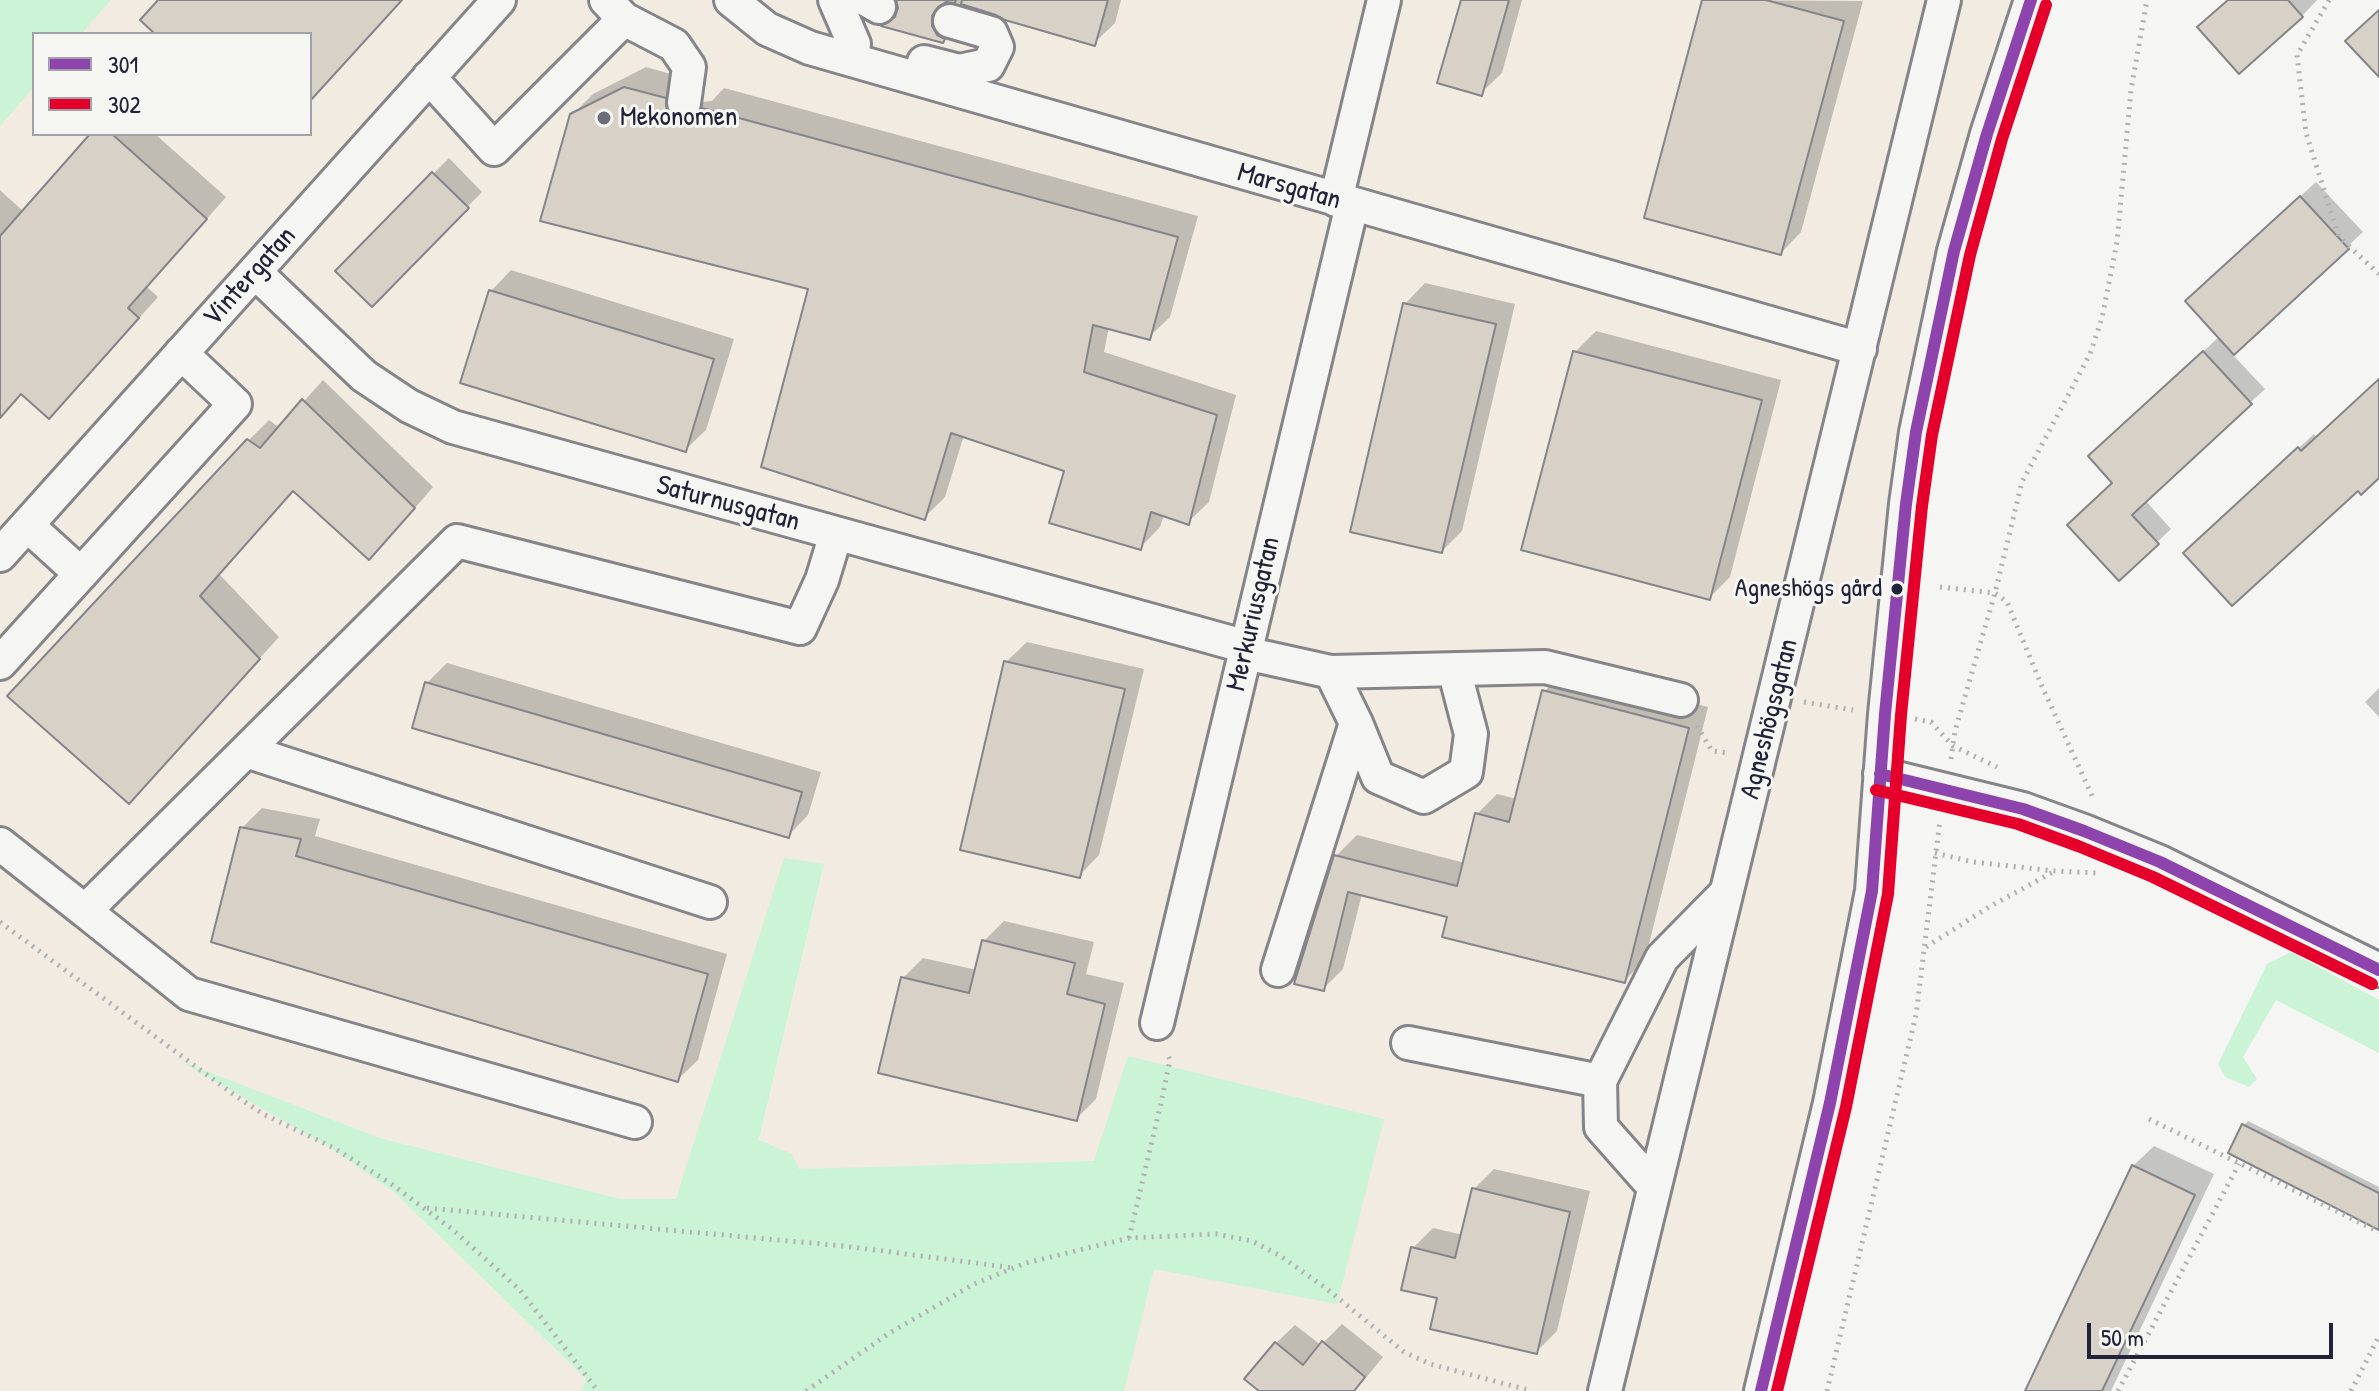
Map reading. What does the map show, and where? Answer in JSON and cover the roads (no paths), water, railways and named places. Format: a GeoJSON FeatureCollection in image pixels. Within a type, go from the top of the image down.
{"type":"FeatureCollection","features":[{"type":"Feature","properties":{"kind":"street","name":"Vintergatan"},"geometry":{"type":"LineString","coordinates":[[0,555],[499,0]]}},
{"type":"Feature","properties":{"kind":"street","name":"Marsgatan"},"geometry":{"type":"LineString","coordinates":[[731,0],[767,29],[799,44],[1860,349]]}},
{"type":"Feature","properties":{"kind":"street"},"geometry":{"type":"LineString","coordinates":[[758,0],[818,35],[959,71],[988,65],[997,47],[991,33],[950,21]]}},
{"type":"Feature","properties":{"kind":"street"},"geometry":{"type":"LineString","coordinates":[[835,0],[854,44]]}},
{"type":"Feature","properties":{"kind":"street","name":"Merkuriusgatan"},"geometry":{"type":"LineString","coordinates":[[1157,1023],[1246,650],[1344,203],[1384,0]]}},
{"type":"Feature","properties":{"kind":"street","name":"Agneshögsgatan"},"geometry":{"type":"LineString","coordinates":[[1605,1391],[1944,0]]}},
{"type":"Feature","properties":{"kind":"street"},"geometry":{"type":"LineString","coordinates":[[1761,1391],[1830,1103],[1872,891],[1880,774],[1906,504],[1916,432],[1954,251],[1987,134],[2031,0]]}},
{"type":"Feature","properties":{"kind":"street"},"geometry":{"type":"LineString","coordinates":[[429,77],[494,149],[615,10],[674,45],[689,67],[684,103]]}},
{"type":"Feature","properties":{"kind":"street","name":"Saturnusgatan"},"geometry":{"type":"LineString","coordinates":[[255,272],[364,376],[409,406],[453,427],[1331,672],[1545,667],[1681,700]]}},
{"type":"Feature","properties":{"kind":"street"},"geometry":{"type":"LineString","coordinates":[[0,663],[235,404],[181,353]]}},
{"type":"Feature","properties":{"kind":"street"},"geometry":{"type":"LineString","coordinates":[[27,525],[81,574]]}},
{"type":"Feature","properties":{"kind":"street"},"geometry":{"type":"LineString","coordinates":[[85,911],[457,541],[800,628],[822,580],[836,534]]}},
{"type":"Feature","properties":{"kind":"street"},"geometry":{"type":"LineString","coordinates":[[1331,672],[1378,777],[1424,797],[1466,772],[1471,734],[1454,669]]}},
{"type":"Feature","properties":{"kind":"street"},"geometry":{"type":"LineString","coordinates":[[1278,970],[1356,723]]}},
{"type":"Feature","properties":{"kind":"street"},"geometry":{"type":"LineString","coordinates":[[246,751],[710,902]]}},
{"type":"Feature","properties":{"kind":"street"},"geometry":{"type":"LineString","coordinates":[[1880,774],[2023,809],[2160,862],[2379,970]]}},
{"type":"Feature","properties":{"kind":"street"},"geometry":{"type":"LineString","coordinates":[[0,844],[189,994],[635,1122]]}},
{"type":"Feature","properties":{"kind":"street"},"geometry":{"type":"LineString","coordinates":[[1654,1187],[1601,1127],[1600,1081],[1662,958],[1727,892]]}},
{"type":"Feature","properties":{"kind":"street"},"geometry":{"type":"LineString","coordinates":[[1408,1043],[1600,1081]]}},
{"type":"Feature","properties":{"kind":"place","name":"Mekonomen"},"geometry":{"type":"Point","coordinates":[604,118]}},
{"type":"Feature","properties":{"kind":"place","name":"Agneshögs gård"},"geometry":{"type":"Point","coordinates":[1897,589]}}]}
